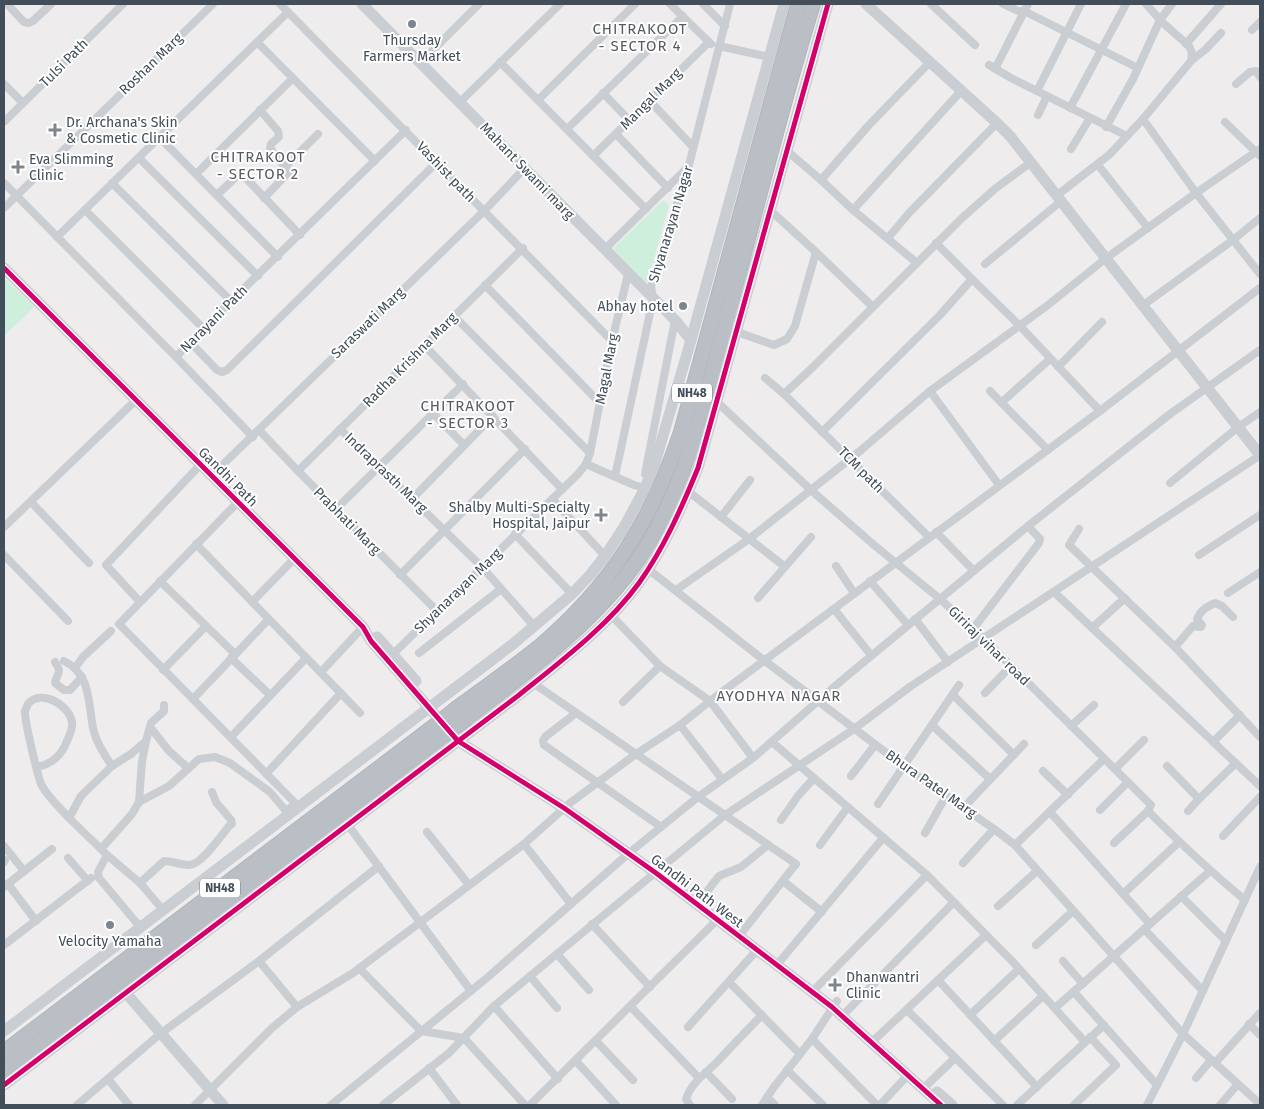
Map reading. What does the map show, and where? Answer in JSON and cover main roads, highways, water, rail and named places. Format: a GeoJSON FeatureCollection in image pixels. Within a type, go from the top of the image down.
{"type":"FeatureCollection","features":[{"type":"Feature","properties":{"kind":"highway","name":"NH48"},"geometry":{"type":"LineString","coordinates":[[462,713],[537,648],[598,589],[639,530],[659,491],[681,432],[798,4]]}},
{"type":"Feature","properties":{"kind":"highway","name":"NH48"},"geometry":{"type":"LineString","coordinates":[[4,1052],[440,729],[540,662],[586,620],[626,576],[642,554],[676,487],[702,411],[813,4]]}},
{"type":"Feature","properties":{"kind":"highway","name":"NH48"},"geometry":{"type":"LineString","coordinates":[[4,1070],[440,729]]}},
{"type":"Feature","properties":{"kind":"place","name":"Thursday Farmers Market"},"geometry":{"type":"Point","coordinates":[412,24]}},
{"type":"Feature","properties":{"kind":"place","name":"Dr. Archana's Skin & Cosmetic Clinic"},"geometry":{"type":"Point","coordinates":[55,130]}},
{"type":"Feature","properties":{"kind":"place","name":"Eva Slimming Clinic"},"geometry":{"type":"Point","coordinates":[18,167]}},
{"type":"Feature","properties":{"kind":"place","name":"Abhay hotel"},"geometry":{"type":"Point","coordinates":[683,306]}},
{"type":"Feature","properties":{"kind":"place","name":"Shalby Multi-Specialty Hospital, Jaipur"},"geometry":{"type":"Point","coordinates":[601,515]}},
{"type":"Feature","properties":{"kind":"place","name":"Velocity Yamaha"},"geometry":{"type":"Point","coordinates":[110,925]}},
{"type":"Feature","properties":{"kind":"place","name":"Dhanwantri Clinic"},"geometry":{"type":"Point","coordinates":[835,985]}},
{"type":"Feature","properties":{"kind":"district","name":"CHITRAKOOT - SECTOR 4"},"geometry":{"type":"Point","coordinates":[640,38]}},
{"type":"Feature","properties":{"kind":"district","name":"CHITRAKOOT - SECTOR 2"},"geometry":{"type":"Point","coordinates":[258,166]}},
{"type":"Feature","properties":{"kind":"district","name":"CHITRAKOOT - SECTOR 3"},"geometry":{"type":"Point","coordinates":[468,414]}},
{"type":"Feature","properties":{"kind":"district","name":"AYODHYA NAGAR"},"geometry":{"type":"Point","coordinates":[779,696]}}]}
